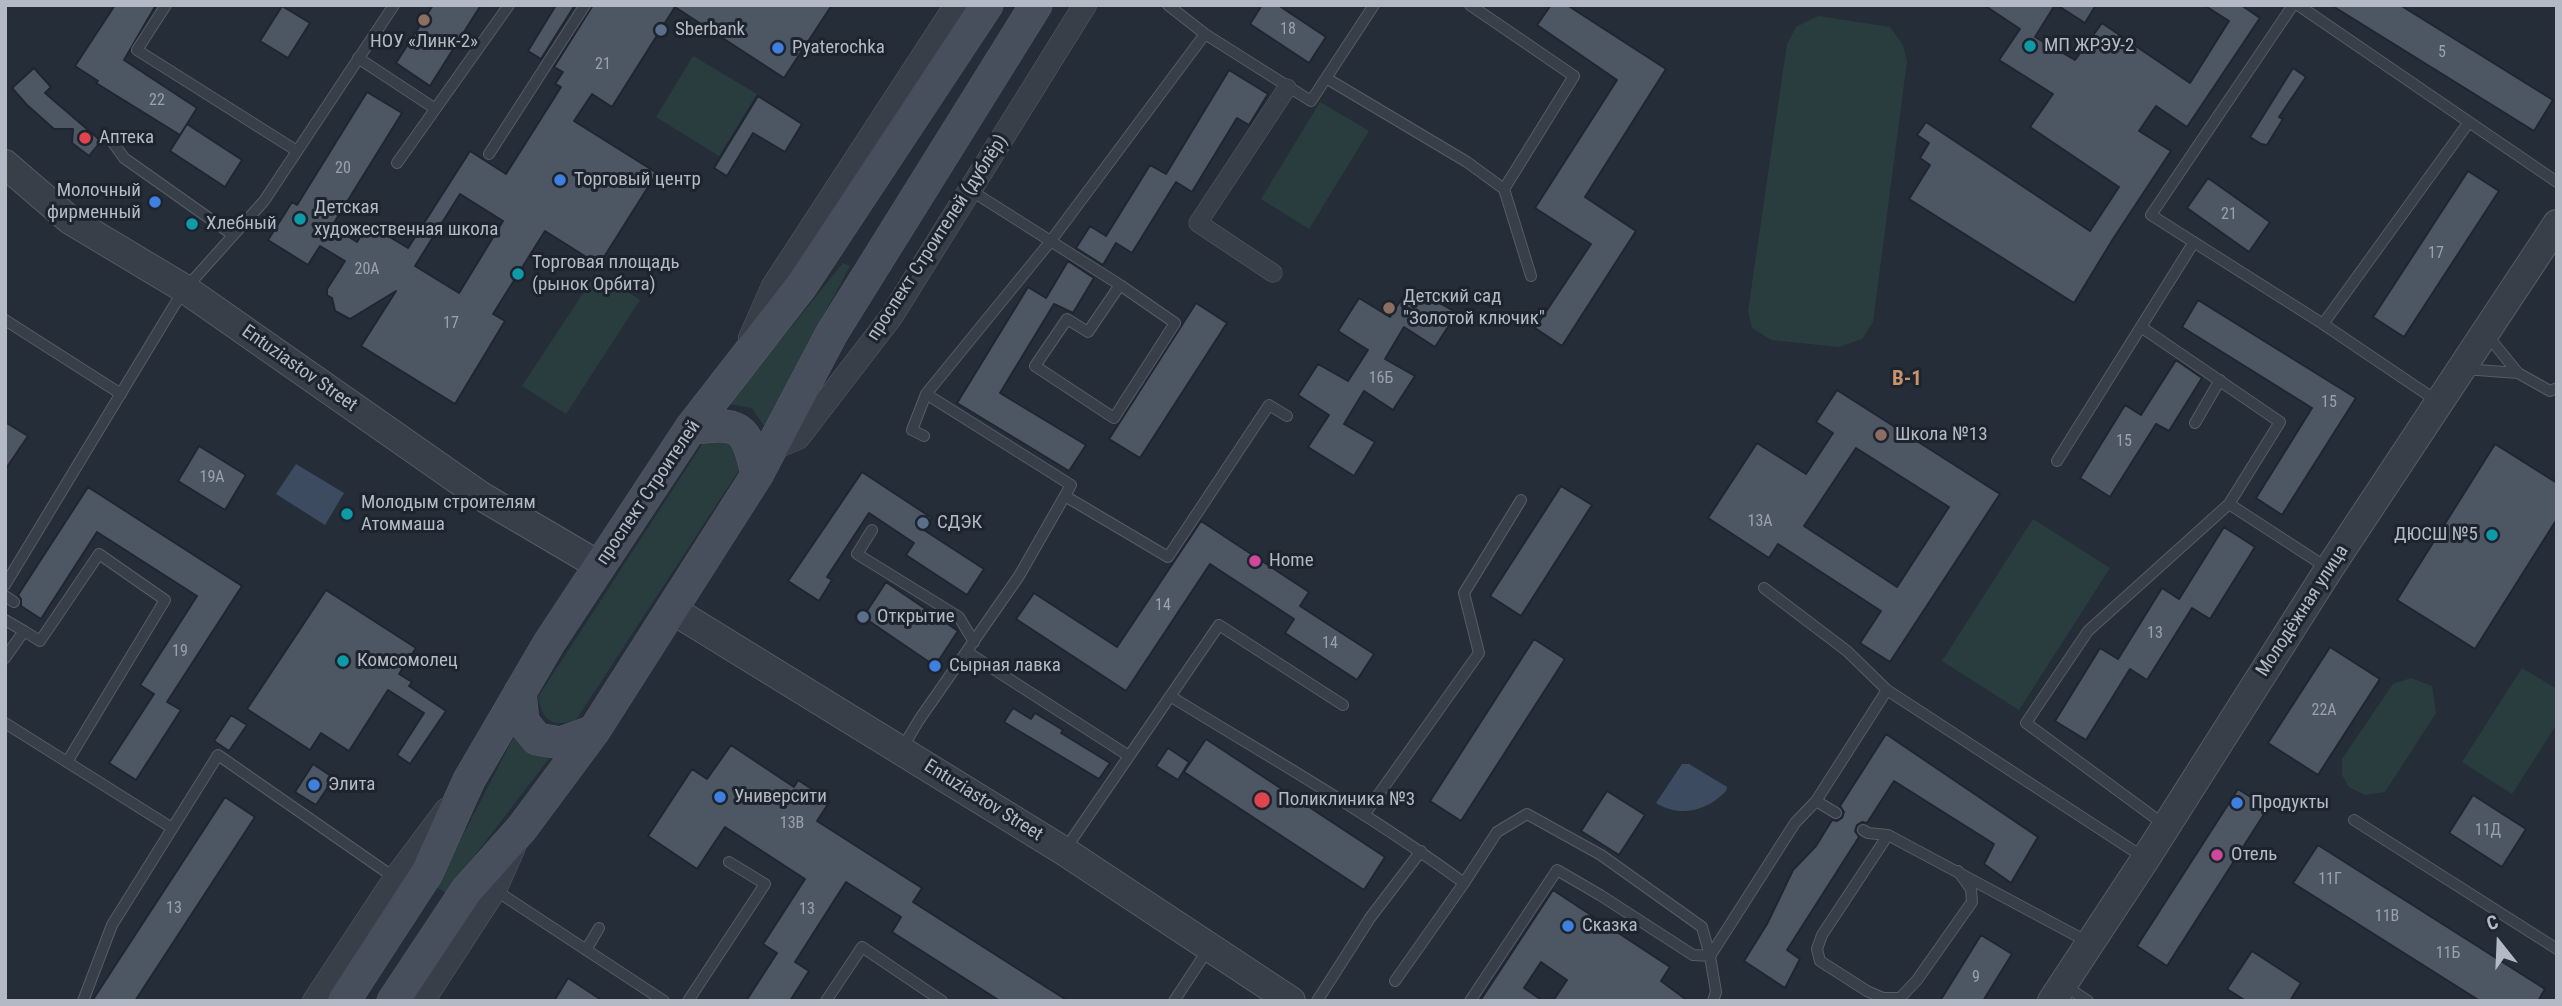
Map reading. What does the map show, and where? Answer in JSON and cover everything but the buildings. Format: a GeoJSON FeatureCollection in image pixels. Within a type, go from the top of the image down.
{"type":"FeatureCollection","features":[{"type":"Feature","properties":{"kind":"main road","name":"проспект Строителей"},"geometry":{"type":"LineString","coordinates":[[344,1001],[427,873],[469,780],[548,643],[690,429],[802,285],[987,5]]}},
{"type":"Feature","properties":{"kind":"main road"},"geometry":{"type":"LineString","coordinates":[[393,1001],[466,891],[522,828],[594,731],[763,462],[832,333],[1036,5]]}},
{"type":"Feature","properties":{"kind":"main road"},"geometry":{"type":"LineString","coordinates":[[690,429],[722,424],[740,431],[763,462]]}},
{"type":"Feature","properties":{"kind":"main road"},"geometry":{"type":"LineString","coordinates":[[520,692],[523,722],[537,740],[561,743],[594,731]]}},
{"type":"Feature","properties":{"kind":"street","name":"проспект Строителей (дублёр)"},"geometry":{"type":"LineString","coordinates":[[763,462],[798,438],[891,317],[1085,5]]}},
{"type":"Feature","properties":{"kind":"street"},"geometry":{"type":"LineString","coordinates":[[738,365],[773,286],[950,7]]}},
{"type":"Feature","properties":{"kind":"street"},"geometry":{"type":"LineString","coordinates":[[1273,273],[1198,223],[1287,88]]}},
{"type":"Feature","properties":{"kind":"street","name":"Entuziastov Street"},"geometry":{"type":"LineString","coordinates":[[5,164],[70,220],[180,297],[595,573]]}},
{"type":"Feature","properties":{"kind":"street"},"geometry":{"type":"LineString","coordinates":[[5,184],[60,231],[180,297]]}},
{"type":"Feature","properties":{"kind":"street","name":"Молодёжная улица"},"geometry":{"type":"LineString","coordinates":[[2057,993],[2091,944],[2329,569],[2557,224]]}},
{"type":"Feature","properties":{"kind":"street"},"geometry":{"type":"LineString","coordinates":[[668,615],[733,666],[799,703],[1263,1001]]}},
{"type":"Feature","properties":{"kind":"street","name":"Entuziastov Street"},"geometry":{"type":"LineString","coordinates":[[668,615],[901,750],[1064,851],[1291,1001]]}},
{"type":"Feature","properties":{"kind":"street"},"geometry":{"type":"LineString","coordinates":[[314,1001],[395,878],[469,780]]}},
{"type":"Feature","properties":{"kind":"street"},"geometry":{"type":"LineString","coordinates":[[423,1001],[495,890],[522,828]]}},
{"type":"Feature","properties":{"kind":"lane"},"geometry":{"type":"LineString","coordinates":[[166,5],[137,50],[297,151]]}},
{"type":"Feature","properties":{"kind":"lane"},"geometry":{"type":"LineString","coordinates":[[5,585],[180,297],[264,201],[394,5]]}},
{"type":"Feature","properties":{"kind":"lane"},"geometry":{"type":"LineString","coordinates":[[397,163],[509,5]]}},
{"type":"Feature","properties":{"kind":"lane"},"geometry":{"type":"LineString","coordinates":[[489,155],[585,5]]}},
{"type":"Feature","properties":{"kind":"lane"},"geometry":{"type":"LineString","coordinates":[[1168,5],[1205,34],[1311,101],[1374,5]]}},
{"type":"Feature","properties":{"kind":"lane"},"geometry":{"type":"LineString","coordinates":[[1470,5],[1574,76],[1504,188]]}},
{"type":"Feature","properties":{"kind":"lane"},"geometry":{"type":"LineString","coordinates":[[2439,403],[2323,324],[2151,215],[2295,5],[2557,182]]}},
{"type":"Feature","properties":{"kind":"lane"},"geometry":{"type":"LineString","coordinates":[[924,436],[912,430],[926,394],[1050,242],[1205,34]]}},
{"type":"Feature","properties":{"kind":"lane"},"geometry":{"type":"LineString","coordinates":[[358,58],[434,108]]}},
{"type":"Feature","properties":{"kind":"lane"},"geometry":{"type":"LineString","coordinates":[[1326,78],[1467,162],[1504,188],[1531,276]]}},
{"type":"Feature","properties":{"kind":"lane"},"geometry":{"type":"LineString","coordinates":[[2323,324],[2469,122]]}},
{"type":"Feature","properties":{"kind":"lane"},"geometry":{"type":"LineString","coordinates":[[109,137],[124,158],[233,235]]}},
{"type":"Feature","properties":{"kind":"lane"},"geometry":{"type":"LineString","coordinates":[[970,190],[1120,285],[1175,323],[1114,418],[1035,366],[1067,319],[1088,332],[1120,285]]}},
{"type":"Feature","properties":{"kind":"lane"},"geometry":{"type":"LineString","coordinates":[[2057,461],[2194,242]]}},
{"type":"Feature","properties":{"kind":"lane"},"geometry":{"type":"LineString","coordinates":[[5,320],[121,394]]}},
{"type":"Feature","properties":{"kind":"lane"},"geometry":{"type":"LineString","coordinates":[[2141,327],[2280,422],[2229,504],[2088,631],[2026,723],[2166,826]]}},
{"type":"Feature","properties":{"kind":"lane"},"geometry":{"type":"LineString","coordinates":[[2485,333],[2518,373],[2550,391],[2557,388]]}},
{"type":"Feature","properties":{"kind":"lane"},"geometry":{"type":"LineString","coordinates":[[2462,369],[2518,373]]}},
{"type":"Feature","properties":{"kind":"lane"},"geometry":{"type":"LineString","coordinates":[[2195,423],[2220,380]]}},
{"type":"Feature","properties":{"kind":"lane"},"geometry":{"type":"LineString","coordinates":[[901,750],[1019,576],[1071,485],[926,394]]}},
{"type":"Feature","properties":{"kind":"lane"},"geometry":{"type":"LineString","coordinates":[[1065,496],[1168,557],[1269,405],[1287,416]]}},
{"type":"Feature","properties":{"kind":"lane"},"geometry":{"type":"LineString","coordinates":[[1364,815],[1479,653],[1464,593],[1521,500]]}},
{"type":"Feature","properties":{"kind":"lane"},"geometry":{"type":"LineString","coordinates":[[2229,504],[2329,569]]}},
{"type":"Feature","properties":{"kind":"lane"},"geometry":{"type":"LineString","coordinates":[[872,530],[857,554],[959,617],[971,647],[1129,756]]}},
{"type":"Feature","properties":{"kind":"lane"},"geometry":{"type":"LineString","coordinates":[[5,620],[40,641],[99,554],[165,600],[67,762]]}},
{"type":"Feature","properties":{"kind":"lane"},"geometry":{"type":"LineString","coordinates":[[1765,588],[1847,651],[1887,691],[2146,858]]}},
{"type":"Feature","properties":{"kind":"lane"},"geometry":{"type":"LineString","coordinates":[[1064,851],[1219,625],[1342,705]]}},
{"type":"Feature","properties":{"kind":"lane"},"geometry":{"type":"LineString","coordinates":[[5,658],[24,631]]}},
{"type":"Feature","properties":{"kind":"lane"},"geometry":{"type":"LineString","coordinates":[[1710,956],[1796,823],[1816,800],[1887,691]]}},
{"type":"Feature","properties":{"kind":"lane"},"geometry":{"type":"LineString","coordinates":[[1170,696],[1421,851],[1464,883]]}},
{"type":"Feature","properties":{"kind":"lane"},"geometry":{"type":"LineString","coordinates":[[5,723],[172,828]]}},
{"type":"Feature","properties":{"kind":"lane"},"geometry":{"type":"LineString","coordinates":[[83,1001],[112,925],[218,755],[395,878]]}},
{"type":"Feature","properties":{"kind":"lane"},"geometry":{"type":"LineString","coordinates":[[1816,800],[1836,813]]}},
{"type":"Feature","properties":{"kind":"lane"},"geometry":{"type":"LineString","coordinates":[[1395,981],[1497,832],[1527,814],[1601,855],[1702,927],[1716,992],[1713,1001]]}},
{"type":"Feature","properties":{"kind":"lane"},"geometry":{"type":"LineString","coordinates":[[2354,820],[2557,949]]}},
{"type":"Feature","properties":{"kind":"lane"},"geometry":{"type":"LineString","coordinates":[[1863,830],[1888,835],[2091,944]]}},
{"type":"Feature","properties":{"kind":"lane"},"geometry":{"type":"LineString","coordinates":[[1888,835],[1822,936],[1817,949],[1820,961],[1883,998],[1900,998],[1917,980]]}},
{"type":"Feature","properties":{"kind":"lane"},"geometry":{"type":"LineString","coordinates":[[1317,1001],[1370,918],[1421,851]]}},
{"type":"Feature","properties":{"kind":"lane"},"geometry":{"type":"LineString","coordinates":[[688,1001],[765,884],[729,862]]}},
{"type":"Feature","properties":{"kind":"lane"},"geometry":{"type":"LineString","coordinates":[[1470,1001],[1557,870],[1601,895],[1693,955],[1710,956]]}},
{"type":"Feature","properties":{"kind":"lane"},"geometry":{"type":"LineString","coordinates":[[1906,1001],[1917,980],[1972,902],[1970,889],[1958,872]]}},
{"type":"Feature","properties":{"kind":"lane"},"geometry":{"type":"LineString","coordinates":[[495,890],[664,1001]]}},
{"type":"Feature","properties":{"kind":"lane"},"geometry":{"type":"LineString","coordinates":[[586,950],[599,929]]}},
{"type":"Feature","properties":{"kind":"lane"},"geometry":{"type":"LineString","coordinates":[[826,1001],[862,947],[942,1001]]}},
{"type":"Feature","properties":{"kind":"lane"},"geometry":{"type":"LineString","coordinates":[[1174,1001],[1201,960]]}},
{"type":"Feature","properties":{"kind":"lane"},"geometry":{"type":"LineString","coordinates":[[2057,993],[2088,1001]]}},
{"type":"Feature","properties":{"kind":"shaded area"},"geometry":{"type":"Polygon","coordinates":[[[1818,16],[1890,27],[1903,45],[1907,61],[1873,322],[1862,339],[1839,347],[1771,340],[1752,328],[1748,311],[1787,44],[1796,27],[1818,16]]]}},
{"type":"Feature","properties":{"kind":"shaded area"},"geometry":{"type":"Polygon","coordinates":[[[693,56],[757,94],[719,156],[656,117],[693,56]]]}},
{"type":"Feature","properties":{"kind":"shaded area"},"geometry":{"type":"Polygon","coordinates":[[[1320,102],[1369,131],[1309,229],[1261,199],[1320,102]]]}},
{"type":"Feature","properties":{"kind":"shaded area"},"geometry":{"type":"Polygon","coordinates":[[[843,263],[850,266],[764,426],[752,408],[729,404],[843,263]]]}},
{"type":"Feature","properties":{"kind":"shaded area"},"geometry":{"type":"Polygon","coordinates":[[[597,272],[640,300],[566,414],[522,386],[597,272]]]}},
{"type":"Feature","properties":{"kind":"shaded area"},"geometry":{"type":"Polygon","coordinates":[[[726,435],[743,464],[576,720],[561,723],[550,721],[543,712],[538,697],[703,443],[726,435]]]}},
{"type":"Feature","properties":{"kind":"shaded area"},"geometry":{"type":"Polygon","coordinates":[[[2033,519],[2110,568],[2019,710],[1942,661],[2033,519]]]}},
{"type":"Feature","properties":{"kind":"shaded area"},"geometry":{"type":"Polygon","coordinates":[[[2522,668],[2557,689],[2557,724],[2512,794],[2462,762],[2522,668]]]}},
{"type":"Feature","properties":{"kind":"shaded area"},"geometry":{"type":"Polygon","coordinates":[[[2411,678],[2432,686],[2436,713],[2385,792],[2365,795],[2349,787],[2342,775],[2342,759],[2393,684],[2411,678]]]}},
{"type":"Feature","properties":{"kind":"shaded area"},"geometry":{"type":"Polygon","coordinates":[[[517,731],[554,752],[446,893],[436,887],[517,731]]]}},
{"type":"Feature","properties":{"kind":"water"},"geometry":{"type":"Polygon","coordinates":[[[296,464],[344,493],[325,525],[276,494],[296,464]]]}},
{"type":"Feature","properties":{"kind":"water"},"geometry":{"type":"Polygon","coordinates":[[[1682,764],[1689,764],[1727,787],[1726,791],[1702,808],[1693,810],[1674,810],[1656,803],[1682,764]]]}},
{"type":"Feature","properties":{"kind":"place","name":"НОУ «Линк-2»"},"geometry":{"type":"Point","coordinates":[424,20]}},
{"type":"Feature","properties":{"kind":"place","name":"Sberbank"},"geometry":{"type":"Point","coordinates":[661,30]}},
{"type":"Feature","properties":{"kind":"place","name":"МП ЖРЭУ-2"},"geometry":{"type":"Point","coordinates":[2030,46]}},
{"type":"Feature","properties":{"kind":"place","name":"Pyaterochka"},"geometry":{"type":"Point","coordinates":[778,48]}},
{"type":"Feature","properties":{"kind":"place","name":"Аптека"},"geometry":{"type":"Point","coordinates":[85,138]}},
{"type":"Feature","properties":{"kind":"place","name":"Торговый центр"},"geometry":{"type":"Point","coordinates":[560,180]}},
{"type":"Feature","properties":{"kind":"place","name":"Молочный фирменный"},"geometry":{"type":"Point","coordinates":[155,202]}},
{"type":"Feature","properties":{"kind":"place","name":"Детская художественная школа"},"geometry":{"type":"Point","coordinates":[300,219]}},
{"type":"Feature","properties":{"kind":"place","name":"Хлебный"},"geometry":{"type":"Point","coordinates":[192,224]}},
{"type":"Feature","properties":{"kind":"place","name":"Торговая площадь (рынок Орбита)"},"geometry":{"type":"Point","coordinates":[518,274]}},
{"type":"Feature","properties":{"kind":"place","name":"Детский сад \"Золотой ключик\""},"geometry":{"type":"Point","coordinates":[1389,308]}},
{"type":"Feature","properties":{"kind":"place","name":"Школа №13"},"geometry":{"type":"Point","coordinates":[1881,435]}},
{"type":"Feature","properties":{"kind":"place","name":"Молодым строителям Атоммаша"},"geometry":{"type":"Point","coordinates":[347,514]}},
{"type":"Feature","properties":{"kind":"place","name":"СДЭК"},"geometry":{"type":"Point","coordinates":[923,523]}},
{"type":"Feature","properties":{"kind":"place","name":"ДЮСШ №5"},"geometry":{"type":"Point","coordinates":[2492,535]}},
{"type":"Feature","properties":{"kind":"place","name":"Home"},"geometry":{"type":"Point","coordinates":[1255,561]}},
{"type":"Feature","properties":{"kind":"place","name":"Открытие"},"geometry":{"type":"Point","coordinates":[863,617]}},
{"type":"Feature","properties":{"kind":"place","name":"Комсомолец"},"geometry":{"type":"Point","coordinates":[343,661]}},
{"type":"Feature","properties":{"kind":"place","name":"Сырная лавка"},"geometry":{"type":"Point","coordinates":[935,666]}},
{"type":"Feature","properties":{"kind":"place","name":"Элита"},"geometry":{"type":"Point","coordinates":[314,785]}},
{"type":"Feature","properties":{"kind":"place","name":"Университи"},"geometry":{"type":"Point","coordinates":[720,797]}},
{"type":"Feature","properties":{"kind":"place","name":"Поликлиника №3"},"geometry":{"type":"Point","coordinates":[1262,800]}},
{"type":"Feature","properties":{"kind":"place","name":"Продукты"},"geometry":{"type":"Point","coordinates":[2237,803]}},
{"type":"Feature","properties":{"kind":"place","name":"Отель"},"geometry":{"type":"Point","coordinates":[2217,855]}},
{"type":"Feature","properties":{"kind":"place","name":"Сказка"},"geometry":{"type":"Point","coordinates":[1568,926]}},
{"type":"Feature","properties":{"kind":"district","name":"В-1"},"geometry":{"type":"Point","coordinates":[1907,380]}}]}
